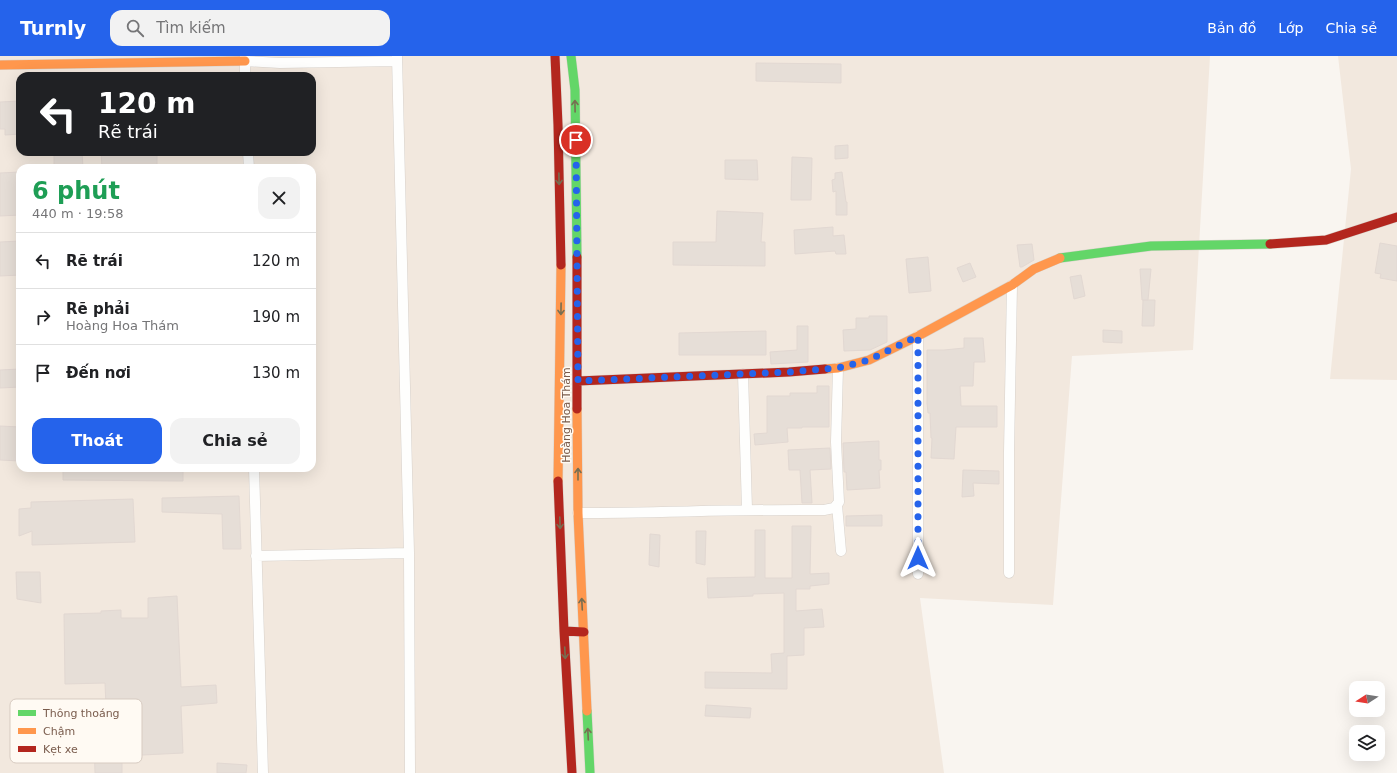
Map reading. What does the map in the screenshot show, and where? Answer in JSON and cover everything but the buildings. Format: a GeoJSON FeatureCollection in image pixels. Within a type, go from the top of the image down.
{"type":"FeatureCollection","features":[{"type":"Feature","properties":{"kind":"main road","name":"Hoàng Hoa Thám"},"geometry":{"type":"LineString","coordinates":[[555,56],[558,125],[561,289],[558,476],[564,631],[572,773]]}},
{"type":"Feature","properties":{"kind":"main road","name":"Hoàng Hoa Thám"},"geometry":{"type":"LineString","coordinates":[[572,56],[575,90],[578,513],[590,773]]}},
{"type":"Feature","properties":{"kind":"main road"},"geometry":{"type":"LineString","coordinates":[[0,65],[245,58]]}},
{"type":"Feature","properties":{"kind":"main road"},"geometry":{"type":"LineString","coordinates":[[578,381],[743,374],[838,368],[869,360],[918,336],[1012,285],[1034,269],[1064,257],[1150,246],[1282,244],[1326,240],[1397,217]]}},
{"type":"Feature","properties":{"kind":"main road"},"geometry":{"type":"LineString","coordinates":[[564,631],[584,632]]}},
{"type":"Feature","properties":{"kind":"street"},"geometry":{"type":"LineString","coordinates":[[245,72],[245,58],[280,62],[397,59],[409,553],[410,773]]}},
{"type":"Feature","properties":{"kind":"street"},"geometry":{"type":"LineString","coordinates":[[1010,573],[1009,452],[1012,285]]}},
{"type":"Feature","properties":{"kind":"street"},"geometry":{"type":"LineString","coordinates":[[918,336],[918,574]]}},
{"type":"Feature","properties":{"kind":"street"},"geometry":{"type":"LineString","coordinates":[[838,368],[836,442],[839,502],[837,505],[841,551]]}},
{"type":"Feature","properties":{"kind":"street"},"geometry":{"type":"LineString","coordinates":[[743,374],[747,509]]}},
{"type":"Feature","properties":{"kind":"street"},"geometry":{"type":"LineString","coordinates":[[254,472],[263,773]]}},
{"type":"Feature","properties":{"kind":"street"},"geometry":{"type":"LineString","coordinates":[[578,513],[664,513],[747,509],[824,510],[834,508],[837,505]]}},
{"type":"Feature","properties":{"kind":"street"},"geometry":{"type":"LineString","coordinates":[[256,556],[409,553]]}},
{"type":"Feature","properties":{"kind":"shaded area"},"geometry":{"type":"Polygon","coordinates":[[[0,56],[1210,56],[1193,350],[1072,356],[1053,605],[920,598],[944,773],[0,773],[0,56]]]}},
{"type":"Feature","properties":{"kind":"shaded area"},"geometry":{"type":"Polygon","coordinates":[[[1338,56],[1397,56],[1397,380],[1330,379],[1351,169],[1338,56]]]}},
{"type":"Feature","properties":{"kind":"traffic: fast"},"geometry":{"type":"LineString","coordinates":[[571,56],[575,90],[577,257]]}},
{"type":"Feature","properties":{"kind":"traffic: fast"},"geometry":{"type":"LineString","coordinates":[[1060,258],[1151,246],[1270,244]]}},
{"type":"Feature","properties":{"kind":"traffic: fast"},"geometry":{"type":"LineString","coordinates":[[587,711],[590,773]]}},
{"type":"Feature","properties":{"kind":"traffic: slow"},"geometry":{"type":"LineString","coordinates":[[0,65],[245,61]]}},
{"type":"Feature","properties":{"kind":"traffic: slow"},"geometry":{"type":"LineString","coordinates":[[825,369],[838,368],[869,360],[918,336],[1012,285],[1034,269],[1060,258]]}},
{"type":"Feature","properties":{"kind":"traffic: slow"},"geometry":{"type":"LineString","coordinates":[[558,481],[561,265]]}},
{"type":"Feature","properties":{"kind":"traffic: slow"},"geometry":{"type":"LineString","coordinates":[[577,409],[578,513],[587,711]]}},
{"type":"Feature","properties":{"kind":"traffic: jam"},"geometry":{"type":"LineString","coordinates":[[555,56],[561,265]]}},
{"type":"Feature","properties":{"kind":"traffic: jam"},"geometry":{"type":"LineString","coordinates":[[1270,244],[1326,240],[1397,217]]}},
{"type":"Feature","properties":{"kind":"traffic: jam"},"geometry":{"type":"LineString","coordinates":[[577,257],[577,409]]}},
{"type":"Feature","properties":{"kind":"traffic: jam"},"geometry":{"type":"LineString","coordinates":[[578,381],[789,372],[825,369]]}},
{"type":"Feature","properties":{"kind":"traffic: jam"},"geometry":{"type":"LineString","coordinates":[[558,481],[572,773]]}},
{"type":"Feature","properties":{"kind":"traffic: jam"},"geometry":{"type":"LineString","coordinates":[[564,631],[584,632]]}},
{"type":"Feature","properties":{"kind":"route"},"geometry":{"type":"LineString","coordinates":[[576,140],[578,381],[789,372],[838,368],[869,360],[918,336],[918,558]]}}]}
